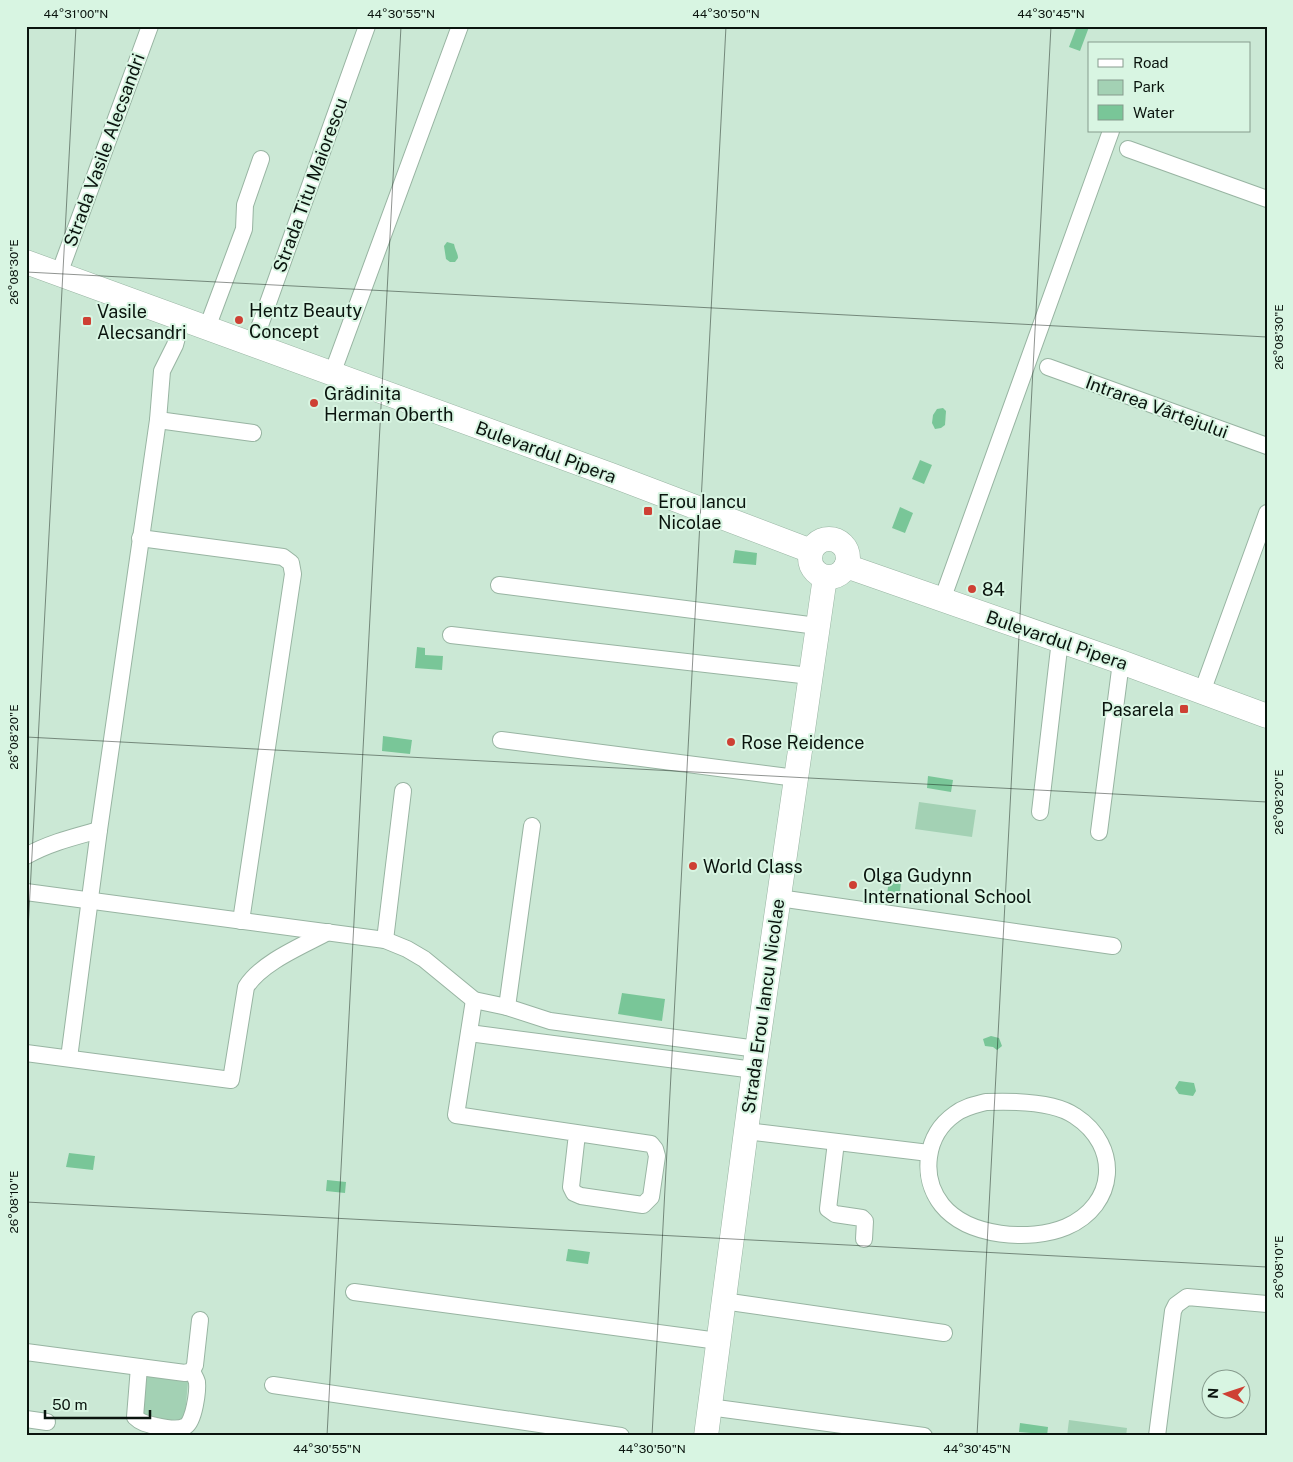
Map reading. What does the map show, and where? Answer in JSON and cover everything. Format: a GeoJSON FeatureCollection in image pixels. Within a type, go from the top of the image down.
{"type":"FeatureCollection","features":[{"type":"Feature","properties":{"kind":"main road","name":"Bulevardul Pipera"},"geometry":{"type":"LineString","coordinates":[[26,262],[610,475],[811,552]]}},
{"type":"Feature","properties":{"kind":"main road"},"geometry":{"type":"LineString","coordinates":[[827,539],[836,541],[843,546],[847,553],[846,566],[838,575],[825,577],[818,574],[812,568],[811,552],[819,542],[827,539]]}},
{"type":"Feature","properties":{"kind":"main road","name":"Bulevardul Pipera"},"geometry":{"type":"LineString","coordinates":[[846,566],[1060,640],[1267,716]]}},
{"type":"Feature","properties":{"kind":"main road","name":"Strada Erou Iancu Nicolae"},"geometry":{"type":"LineString","coordinates":[[706,1436],[755,1059],[825,577]]}},
{"type":"Feature","properties":{"kind":"street","name":"Strada Vasile Alecsandri"},"geometry":{"type":"LineString","coordinates":[[59,274],[150,26]]}},
{"type":"Feature","properties":{"kind":"street","name":"Strada Titu Maiorescu"},"geometry":{"type":"LineString","coordinates":[[253,344],[367,26]]}},
{"type":"Feature","properties":{"kind":"street"},"geometry":{"type":"LineString","coordinates":[[332,374],[460,26]]}},
{"type":"Feature","properties":{"kind":"street"},"geometry":{"type":"LineString","coordinates":[[942,600],[1111,132]]}},
{"type":"Feature","properties":{"kind":"street"},"geometry":{"type":"LineString","coordinates":[[1128,149],[1267,199]]}},
{"type":"Feature","properties":{"kind":"street"},"geometry":{"type":"LineString","coordinates":[[207,328],[244,229],[245,205],[261,159]]}},
{"type":"Feature","properties":{"kind":"street"},"geometry":{"type":"LineString","coordinates":[[69,1058],[89,899],[159,412],[174,376],[175,346],[182,319]]}},
{"type":"Feature","properties":{"kind":"street","name":"Intrarea Vârtejului"},"geometry":{"type":"LineString","coordinates":[[1048,367],[1267,446]]}},
{"type":"Feature","properties":{"kind":"street"},"geometry":{"type":"LineString","coordinates":[[159,412],[253,433]]}},
{"type":"Feature","properties":{"kind":"street"},"geometry":{"type":"LineString","coordinates":[[1202,692],[1267,513]]}},
{"type":"Feature","properties":{"kind":"street"},"geometry":{"type":"LineString","coordinates":[[140,538],[283,557],[291,562],[293,574],[241,921]]}},
{"type":"Feature","properties":{"kind":"street"},"geometry":{"type":"LineString","coordinates":[[498,585],[817,626]]}},
{"type":"Feature","properties":{"kind":"street"},"geometry":{"type":"LineString","coordinates":[[452,635],[810,676]]}},
{"type":"Feature","properties":{"kind":"street"},"geometry":{"type":"LineString","coordinates":[[1040,812],[1060,640]]}},
{"type":"Feature","properties":{"kind":"street"},"geometry":{"type":"LineString","coordinates":[[1099,832],[1121,662]]}},
{"type":"Feature","properties":{"kind":"street"},"geometry":{"type":"LineString","coordinates":[[501,740],[796,778]]}},
{"type":"Feature","properties":{"kind":"street"},"geometry":{"type":"LineString","coordinates":[[385,940],[403,791]]}},
{"type":"Feature","properties":{"kind":"street"},"geometry":{"type":"LineString","coordinates":[[507,1007],[532,826]]}},
{"type":"Feature","properties":{"kind":"street"},"geometry":{"type":"LineString","coordinates":[[26,856],[38,849],[99,830]]}},
{"type":"Feature","properties":{"kind":"street"},"geometry":{"type":"LineString","coordinates":[[26,892],[385,940],[407,949],[424,960],[474,1000],[507,1007],[550,1021],[755,1059]]}},
{"type":"Feature","properties":{"kind":"street"},"geometry":{"type":"LineString","coordinates":[[779,898],[1113,946]]}},
{"type":"Feature","properties":{"kind":"street"},"geometry":{"type":"LineString","coordinates":[[26,1053],[231,1080],[246,987],[252,977],[275,961],[328,932]]}},
{"type":"Feature","properties":{"kind":"street"},"geometry":{"type":"LineString","coordinates":[[474,1000],[456,1115],[651,1144],[656,1149],[657,1156],[651,1197],[648,1202],[644,1205],[581,1196],[574,1193],[571,1186],[578,1134]]}},
{"type":"Feature","properties":{"kind":"street"},"geometry":{"type":"LineString","coordinates":[[469,1033],[755,1059]]}},
{"type":"Feature","properties":{"kind":"street"},"geometry":{"type":"LineString","coordinates":[[998,1102],[1047,1106],[1076,1116],[1088,1126],[1099,1140],[1106,1156],[1107,1172],[1105,1187],[1100,1200],[1091,1211],[1068,1226],[1033,1234],[997,1232],[968,1224],[943,1205],[931,1182],[929,1153],[940,1128],[947,1120],[974,1105],[998,1102]]}},
{"type":"Feature","properties":{"kind":"street"},"geometry":{"type":"LineString","coordinates":[[746,1131],[929,1153]]}},
{"type":"Feature","properties":{"kind":"street"},"geometry":{"type":"LineString","coordinates":[[836,1142],[828,1209],[835,1214],[862,1218],[865,1221],[864,1239]]}},
{"type":"Feature","properties":{"kind":"street"},"geometry":{"type":"LineString","coordinates":[[354,1292],[718,1341]]}},
{"type":"Feature","properties":{"kind":"street"},"geometry":{"type":"LineString","coordinates":[[1157,1436],[1173,1311],[1180,1300],[1187,1297],[1267,1304]]}},
{"type":"Feature","properties":{"kind":"street"},"geometry":{"type":"LineString","coordinates":[[723,1302],[944,1332]]}},
{"type":"Feature","properties":{"kind":"street"},"geometry":{"type":"LineString","coordinates":[[26,1352],[185,1373],[192,1371],[195,1365],[200,1320]]}},
{"type":"Feature","properties":{"kind":"street"},"geometry":{"type":"LineString","coordinates":[[139,1368],[135,1417],[140,1422],[172,1428],[185,1427],[193,1415],[197,1382],[192,1371]]}},
{"type":"Feature","properties":{"kind":"street"},"geometry":{"type":"LineString","coordinates":[[273,1385],[621,1436]]}},
{"type":"Feature","properties":{"kind":"street"},"geometry":{"type":"LineString","coordinates":[[709,1407],[924,1436]]}},
{"type":"Feature","properties":{"kind":"street"},"geometry":{"type":"LineString","coordinates":[[26,1419],[47,1422]]}},
{"type":"Feature","properties":{"kind":"green space"},"geometry":{"type":"Polygon","coordinates":[[[919,802],[976,810],[972,837],[915,829],[919,802]]]}},
{"type":"Feature","properties":{"kind":"green space"},"geometry":{"type":"Polygon","coordinates":[[[148,1376],[185,1378],[188,1382],[185,1415],[180,1422],[148,1418],[143,1415],[144,1381],[148,1376]]]}},
{"type":"Feature","properties":{"kind":"green space"},"geometry":{"type":"Polygon","coordinates":[[[1069,1420],[1127,1428],[1126,1436],[1067,1436],[1069,1420]]]}},
{"type":"Feature","properties":{"kind":"water"},"geometry":{"type":"Polygon","coordinates":[[[1077,26],[1089,27],[1080,51],[1069,47],[1077,26]]]}},
{"type":"Feature","properties":{"kind":"water"},"geometry":{"type":"Polygon","coordinates":[[[447,242],[454,244],[458,255],[455,262],[450,262],[446,259],[444,246],[447,242]]]}},
{"type":"Feature","properties":{"kind":"water"},"geometry":{"type":"Polygon","coordinates":[[[943,408],[946,411],[945,425],[935,429],[932,423],[933,415],[937,409],[943,408]]]}},
{"type":"Feature","properties":{"kind":"water"},"geometry":{"type":"Polygon","coordinates":[[[920,460],[932,465],[924,484],[912,479],[920,460]]]}},
{"type":"Feature","properties":{"kind":"water"},"geometry":{"type":"Polygon","coordinates":[[[900,507],[913,513],[905,533],[892,528],[900,507]]]}},
{"type":"Feature","properties":{"kind":"water"},"geometry":{"type":"Polygon","coordinates":[[[735,550],[757,553],[756,565],[733,563],[735,550]]]}},
{"type":"Feature","properties":{"kind":"water"},"geometry":{"type":"Polygon","coordinates":[[[417,647],[425,648],[425,655],[443,656],[442,670],[415,668],[417,647]]]}},
{"type":"Feature","properties":{"kind":"water"},"geometry":{"type":"Polygon","coordinates":[[[383,736],[412,740],[410,754],[382,751],[383,736]]]}},
{"type":"Feature","properties":{"kind":"water"},"geometry":{"type":"Polygon","coordinates":[[[928,776],[953,780],[951,792],[927,788],[928,776]]]}},
{"type":"Feature","properties":{"kind":"water"},"geometry":{"type":"Polygon","coordinates":[[[889,879],[901,880],[899,904],[886,903],[889,879]]]}},
{"type":"Feature","properties":{"kind":"water"},"geometry":{"type":"Polygon","coordinates":[[[622,993],[665,999],[662,1021],[618,1014],[622,993]]]}},
{"type":"Feature","properties":{"kind":"water"},"geometry":{"type":"Polygon","coordinates":[[[991,1036],[999,1038],[1002,1046],[997,1050],[993,1047],[985,1046],[983,1039],[991,1036]]]}},
{"type":"Feature","properties":{"kind":"water"},"geometry":{"type":"Polygon","coordinates":[[[1179,1081],[1194,1083],[1196,1091],[1193,1096],[1179,1094],[1175,1088],[1179,1081]]]}},
{"type":"Feature","properties":{"kind":"water"},"geometry":{"type":"Polygon","coordinates":[[[69,1153],[95,1156],[93,1170],[66,1167],[69,1153]]]}},
{"type":"Feature","properties":{"kind":"water"},"geometry":{"type":"Polygon","coordinates":[[[327,1180],[346,1182],[345,1193],[326,1191],[327,1180]]]}},
{"type":"Feature","properties":{"kind":"water"},"geometry":{"type":"Polygon","coordinates":[[[568,1249],[590,1252],[588,1264],[566,1261],[568,1249]]]}},
{"type":"Feature","properties":{"kind":"water"},"geometry":{"type":"Polygon","coordinates":[[[1020,1423],[1048,1427],[1047,1436],[1031,1436],[1031,1433],[1019,1432],[1020,1423]]]}},
{"type":"Feature","properties":{"kind":"place","name":"Hentz Beauty Concept"},"geometry":{"type":"Point","coordinates":[239,320]}},
{"type":"Feature","properties":{"kind":"place","name":"Vasile Alecsandri"},"geometry":{"type":"Point","coordinates":[87,321]}},
{"type":"Feature","properties":{"kind":"place","name":"Grădinița Herman Oberth"},"geometry":{"type":"Point","coordinates":[314,403]}},
{"type":"Feature","properties":{"kind":"place","name":"Erou Iancu Nicolae"},"geometry":{"type":"Point","coordinates":[648,511]}},
{"type":"Feature","properties":{"kind":"place","name":"84"},"geometry":{"type":"Point","coordinates":[972,589]}},
{"type":"Feature","properties":{"kind":"place","name":"Pasarela"},"geometry":{"type":"Point","coordinates":[1184,709]}},
{"type":"Feature","properties":{"kind":"place","name":"Rose Reidence"},"geometry":{"type":"Point","coordinates":[731,742]}},
{"type":"Feature","properties":{"kind":"place","name":"World Class"},"geometry":{"type":"Point","coordinates":[693,866]}},
{"type":"Feature","properties":{"kind":"place","name":"Olga Gudynn International School"},"geometry":{"type":"Point","coordinates":[853,885]}}]}
